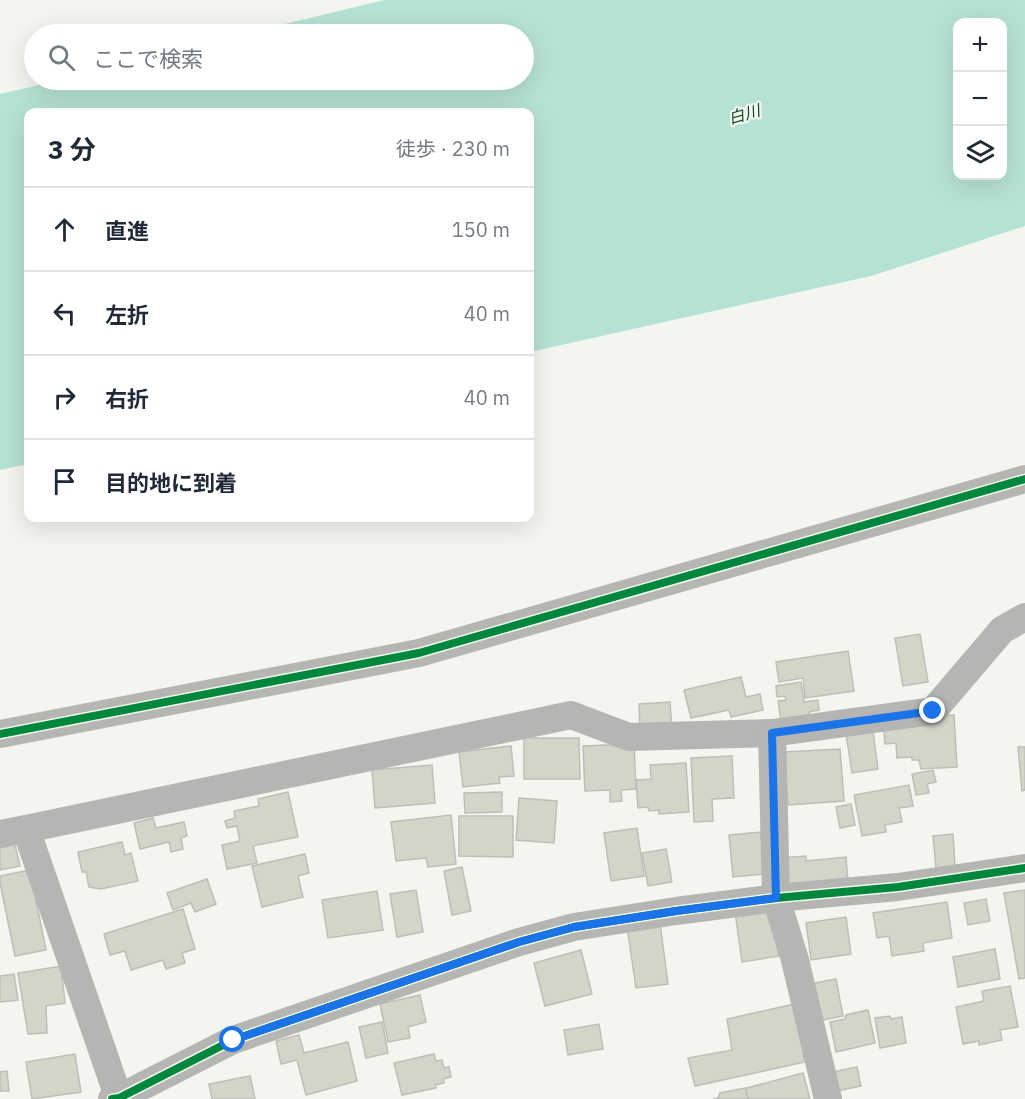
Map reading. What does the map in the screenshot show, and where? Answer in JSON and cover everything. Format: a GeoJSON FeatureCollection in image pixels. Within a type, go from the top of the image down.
{"type":"FeatureCollection","features":[{"type":"Feature","properties":{"kind":"street"},"geometry":{"type":"LineString","coordinates":[[0,734],[419,653],[1025,479]]}},
{"type":"Feature","properties":{"kind":"street"},"geometry":{"type":"LineString","coordinates":[[1025,617],[1002,630],[933,711],[772,733],[629,737],[571,715],[13,832],[117,1099],[233,1040],[519,942],[574,927],[676,911],[776,898],[898,887],[1025,868]]}},
{"type":"Feature","properties":{"kind":"street"},"geometry":{"type":"LineString","coordinates":[[772,733],[776,898],[795,960],[828,1099]]}},
{"type":"Feature","properties":{"kind":"water","name":"白川"},"geometry":{"type":"Polygon","coordinates":[[[384,0],[1025,0],[1025,226],[871,276],[534,351],[534,108],[24,108],[24,465],[0,470],[0,94],[24,88],[534,90],[534,24],[285,24],[384,0]]]}},
{"type":"Feature","properties":{"kind":"building"},"geometry":{"type":"Polygon","coordinates":[[[920,634],[928,682],[903,686],[895,638],[920,634]]]}},
{"type":"Feature","properties":{"kind":"building"},"geometry":{"type":"Polygon","coordinates":[[[848,651],[854,691],[805,698],[803,678],[779,682],[776,662],[848,651]]]}},
{"type":"Feature","properties":{"kind":"building"},"geometry":{"type":"Polygon","coordinates":[[[741,677],[746,697],[760,694],[763,710],[731,717],[729,710],[691,718],[684,690],[741,677]]]}},
{"type":"Feature","properties":{"kind":"building"},"geometry":{"type":"Polygon","coordinates":[[[801,682],[804,702],[818,700],[819,710],[809,712],[810,723],[782,727],[778,701],[786,700],[785,696],[777,697],[776,686],[801,682]]]}},
{"type":"Feature","properties":{"kind":"building"},"geometry":{"type":"Polygon","coordinates":[[[670,702],[672,731],[640,732],[639,704],[670,702]]]}},
{"type":"Feature","properties":{"kind":"building"},"geometry":{"type":"Polygon","coordinates":[[[954,715],[957,767],[921,769],[919,760],[912,760],[912,757],[897,758],[896,743],[885,744],[883,720],[954,715]]]}},
{"type":"Feature","properties":{"kind":"building"},"geometry":{"type":"Polygon","coordinates":[[[873,731],[878,769],[852,773],[846,734],[873,731]]]}},
{"type":"Feature","properties":{"kind":"building"},"geometry":{"type":"Polygon","coordinates":[[[524,738],[579,738],[580,779],[524,779],[524,738]]]}},
{"type":"Feature","properties":{"kind":"building"},"geometry":{"type":"Polygon","coordinates":[[[634,744],[636,789],[621,790],[622,801],[610,802],[610,790],[585,791],[583,746],[634,744]]]}},
{"type":"Feature","properties":{"kind":"building"},"geometry":{"type":"Polygon","coordinates":[[[511,746],[514,776],[499,777],[500,783],[463,787],[459,752],[511,746]]]}},
{"type":"Feature","properties":{"kind":"building"},"geometry":{"type":"Polygon","coordinates":[[[1018,747],[1025,747],[1025,790],[1022,791],[1018,747]]]}},
{"type":"Feature","properties":{"kind":"building"},"geometry":{"type":"Polygon","coordinates":[[[840,749],[844,801],[788,805],[784,752],[840,749]]]}},
{"type":"Feature","properties":{"kind":"building"},"geometry":{"type":"Polygon","coordinates":[[[732,756],[734,798],[712,799],[713,821],[694,822],[691,758],[732,756]]]}},
{"type":"Feature","properties":{"kind":"building"},"geometry":{"type":"Polygon","coordinates":[[[686,763],[689,812],[659,814],[659,810],[649,811],[648,807],[638,808],[636,780],[651,779],[650,765],[686,763]]]}},
{"type":"Feature","properties":{"kind":"building"},"geometry":{"type":"Polygon","coordinates":[[[432,765],[435,803],[375,808],[372,770],[432,765]]]}},
{"type":"Feature","properties":{"kind":"building"},"geometry":{"type":"Polygon","coordinates":[[[933,770],[936,782],[927,784],[929,793],[916,795],[912,774],[933,770]]]}},
{"type":"Feature","properties":{"kind":"building"},"geometry":{"type":"Polygon","coordinates":[[[909,785],[913,806],[899,808],[902,822],[885,825],[886,832],[862,836],[854,795],[909,785]]]}},
{"type":"Feature","properties":{"kind":"building"},"geometry":{"type":"Polygon","coordinates":[[[288,792],[298,837],[253,846],[257,863],[227,869],[222,845],[240,841],[237,826],[227,828],[225,821],[235,818],[234,811],[259,806],[258,799],[288,792]]]}},
{"type":"Feature","properties":{"kind":"building"},"geometry":{"type":"Polygon","coordinates":[[[502,792],[502,812],[465,813],[464,793],[502,792]]]}},
{"type":"Feature","properties":{"kind":"building"},"geometry":{"type":"Polygon","coordinates":[[[519,798],[557,801],[554,843],[516,840],[519,798]]]}},
{"type":"Feature","properties":{"kind":"building"},"geometry":{"type":"Polygon","coordinates":[[[851,804],[855,825],[840,828],[836,807],[851,804]]]}},
{"type":"Feature","properties":{"kind":"building"},"geometry":{"type":"Polygon","coordinates":[[[451,815],[456,864],[428,867],[426,858],[396,861],[391,822],[451,815]]]}},
{"type":"Feature","properties":{"kind":"building"},"geometry":{"type":"Polygon","coordinates":[[[459,816],[513,816],[513,857],[459,856],[459,816]]]}},
{"type":"Feature","properties":{"kind":"building"},"geometry":{"type":"Polygon","coordinates":[[[153,818],[156,828],[184,822],[187,836],[181,838],[183,849],[171,852],[169,842],[140,849],[134,823],[153,818]]]}},
{"type":"Feature","properties":{"kind":"building"},"geometry":{"type":"Polygon","coordinates":[[[637,828],[644,876],[611,881],[604,833],[637,828]]]}},
{"type":"Feature","properties":{"kind":"building"},"geometry":{"type":"Polygon","coordinates":[[[761,832],[765,874],[733,877],[729,835],[761,832]]]}},
{"type":"Feature","properties":{"kind":"building"},"geometry":{"type":"Polygon","coordinates":[[[953,834],[955,866],[936,868],[933,836],[953,834]]]}},
{"type":"Feature","properties":{"kind":"building"},"geometry":{"type":"Polygon","coordinates":[[[14,840],[20,866],[0,870],[0,843],[14,840]]]}},
{"type":"Feature","properties":{"kind":"building"},"geometry":{"type":"Polygon","coordinates":[[[122,842],[125,855],[131,853],[138,881],[101,889],[89,887],[86,872],[82,872],[78,852],[122,842]]]}},
{"type":"Feature","properties":{"kind":"building"},"geometry":{"type":"Polygon","coordinates":[[[666,849],[672,882],[648,886],[642,853],[666,849]]]}},
{"type":"Feature","properties":{"kind":"building"},"geometry":{"type":"Polygon","coordinates":[[[305,854],[309,873],[298,876],[303,897],[262,907],[252,866],[305,854]]]}},
{"type":"Feature","properties":{"kind":"building"},"geometry":{"type":"Polygon","coordinates":[[[806,856],[806,861],[846,857],[848,883],[782,888],[780,858],[806,856]]]}},
{"type":"Feature","properties":{"kind":"building"},"geometry":{"type":"Polygon","coordinates":[[[462,867],[471,911],[452,915],[444,871],[462,867]]]}},
{"type":"Feature","properties":{"kind":"building"},"geometry":{"type":"Polygon","coordinates":[[[30,870],[46,950],[15,956],[0,876],[30,870]]]}},
{"type":"Feature","properties":{"kind":"building"},"geometry":{"type":"Polygon","coordinates":[[[207,879],[216,904],[195,912],[191,903],[173,910],[167,893],[207,879]]]}},
{"type":"Feature","properties":{"kind":"building"},"geometry":{"type":"Polygon","coordinates":[[[416,890],[423,932],[397,937],[390,894],[416,890]]]}},
{"type":"Feature","properties":{"kind":"building"},"geometry":{"type":"Polygon","coordinates":[[[1025,890],[1025,978],[1019,979],[1004,893],[1025,890]]]}},
{"type":"Feature","properties":{"kind":"building"},"geometry":{"type":"Polygon","coordinates":[[[377,891],[383,930],[328,938],[322,900],[377,891]]]}},
{"type":"Feature","properties":{"kind":"building"},"geometry":{"type":"Polygon","coordinates":[[[986,899],[990,921],[968,925],[964,903],[986,899]]]}},
{"type":"Feature","properties":{"kind":"building"},"geometry":{"type":"Polygon","coordinates":[[[947,902],[952,938],[923,943],[924,951],[892,956],[889,936],[877,938],[873,913],[947,902]]]}},
{"type":"Feature","properties":{"kind":"building"},"geometry":{"type":"Polygon","coordinates":[[[771,907],[779,956],[742,962],[735,912],[771,907]]]}},
{"type":"Feature","properties":{"kind":"building"},"geometry":{"type":"Polygon","coordinates":[[[183,909],[195,949],[182,953],[185,963],[166,969],[163,960],[131,970],[125,951],[110,955],[104,934],[183,909]]]}},
{"type":"Feature","properties":{"kind":"building"},"geometry":{"type":"Polygon","coordinates":[[[846,917],[851,954],[811,960],[806,923],[846,917]]]}},
{"type":"Feature","properties":{"kind":"building"},"geometry":{"type":"Polygon","coordinates":[[[660,923],[668,984],[636,988],[627,927],[660,923]]]}},
{"type":"Feature","properties":{"kind":"building"},"geometry":{"type":"Polygon","coordinates":[[[995,949],[1000,979],[958,987],[953,957],[995,949]]]}},
{"type":"Feature","properties":{"kind":"building"},"geometry":{"type":"Polygon","coordinates":[[[581,950],[592,994],[545,1006],[534,963],[581,950]]]}},
{"type":"Feature","properties":{"kind":"building"},"geometry":{"type":"Polygon","coordinates":[[[61,966],[65,1003],[46,1006],[47,1033],[28,1034],[18,973],[61,966]]]}},
{"type":"Feature","properties":{"kind":"building"},"geometry":{"type":"Polygon","coordinates":[[[14,974],[18,1000],[0,1002],[0,976],[14,974]]]}},
{"type":"Feature","properties":{"kind":"building"},"geometry":{"type":"Polygon","coordinates":[[[836,979],[843,1016],[818,1021],[810,984],[836,979]]]}},
{"type":"Feature","properties":{"kind":"building"},"geometry":{"type":"Polygon","coordinates":[[[1010,986],[1018,1027],[1000,1030],[1002,1040],[979,1045],[979,1041],[963,1044],[956,1007],[984,1001],[982,991],[1010,986]]]}},
{"type":"Feature","properties":{"kind":"building"},"geometry":{"type":"Polygon","coordinates":[[[420,995],[426,1022],[408,1027],[410,1038],[388,1042],[380,1004],[420,995]]]}},
{"type":"Feature","properties":{"kind":"building"},"geometry":{"type":"Polygon","coordinates":[[[795,1004],[805,1062],[695,1086],[688,1058],[732,1050],[727,1019],[795,1004]]]}},
{"type":"Feature","properties":{"kind":"building"},"geometry":{"type":"Polygon","coordinates":[[[868,1010],[875,1043],[836,1052],[830,1022],[845,1019],[846,1015],[868,1010]]]}},
{"type":"Feature","properties":{"kind":"building"},"geometry":{"type":"Polygon","coordinates":[[[890,1016],[891,1019],[902,1017],[906,1043],[880,1048],[875,1018],[890,1016]]]}},
{"type":"Feature","properties":{"kind":"building"},"geometry":{"type":"Polygon","coordinates":[[[382,1022],[388,1053],[366,1058],[359,1027],[382,1022]]]}},
{"type":"Feature","properties":{"kind":"building"},"geometry":{"type":"Polygon","coordinates":[[[599,1024],[603,1049],[568,1055],[564,1030],[599,1024]]]}},
{"type":"Feature","properties":{"kind":"building"},"geometry":{"type":"Polygon","coordinates":[[[299,1035],[304,1053],[348,1042],[357,1081],[306,1095],[297,1060],[281,1064],[276,1041],[299,1035]]]}},
{"type":"Feature","properties":{"kind":"building"},"geometry":{"type":"Polygon","coordinates":[[[75,1054],[81,1092],[32,1099],[26,1062],[75,1054]]]}},
{"type":"Feature","properties":{"kind":"building"},"geometry":{"type":"Polygon","coordinates":[[[434,1054],[436,1061],[442,1060],[444,1068],[449,1067],[451,1077],[443,1079],[444,1083],[435,1085],[436,1088],[402,1095],[394,1063],[434,1054]]]}},
{"type":"Feature","properties":{"kind":"building"},"geometry":{"type":"Polygon","coordinates":[[[857,1067],[861,1086],[832,1092],[828,1073],[857,1067]]]}},
{"type":"Feature","properties":{"kind":"building"},"geometry":{"type":"Polygon","coordinates":[[[7,1071],[9,1091],[0,1091],[0,1072],[7,1071]]]}},
{"type":"Feature","properties":{"kind":"building"},"geometry":{"type":"Polygon","coordinates":[[[803,1073],[810,1099],[746,1099],[743,1089],[803,1073]]]}},
{"type":"Feature","properties":{"kind":"building"},"geometry":{"type":"Polygon","coordinates":[[[250,1076],[255,1099],[212,1099],[209,1084],[250,1076]]]}},
{"type":"Feature","properties":{"kind":"building"},"geometry":{"type":"Polygon","coordinates":[[[745,1088],[748,1099],[713,1099],[718,1098],[720,1093],[745,1088]]]}},
{"type":"Feature","properties":{"kind":"cycle path"},"geometry":{"type":"LineString","coordinates":[[0,734],[419,653],[1025,479]]}},
{"type":"Feature","properties":{"kind":"cycle path"},"geometry":{"type":"LineString","coordinates":[[112,1099],[119,1098],[233,1040],[519,942],[574,927],[676,911],[776,898],[898,887],[1025,868]]}},
{"type":"Feature","properties":{"kind":"route"},"geometry":{"type":"LineString","coordinates":[[233,1040],[519,942],[574,927],[776,898],[772,733],[933,711]]}}]}
